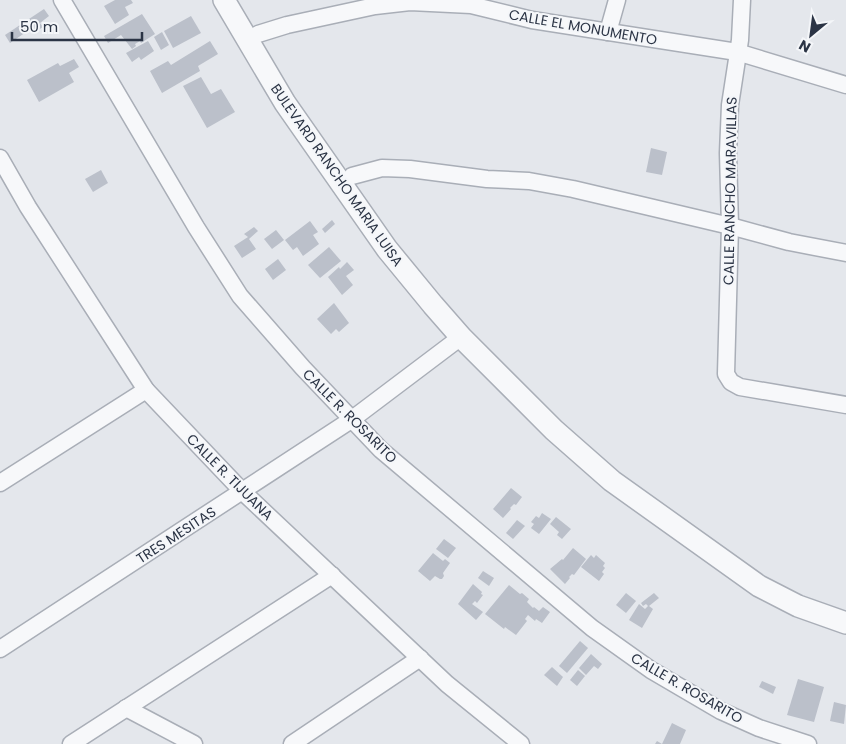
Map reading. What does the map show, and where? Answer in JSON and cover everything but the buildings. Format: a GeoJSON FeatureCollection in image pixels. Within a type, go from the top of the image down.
{"type":"FeatureCollection","features":[{"type":"Feature","properties":{"kind":"street","name":"CALLE R. ROSARITO"},"geometry":{"type":"LineString","coordinates":[[62,0],[196,227],[240,296],[351,420],[381,450],[592,628],[651,670],[721,711],[759,728],[808,744]]}},
{"type":"Feature","properties":{"kind":"street","name":"BULEVARD RANCHO MARIA LUISA"},"geometry":{"type":"LineString","coordinates":[[224,0],[285,103],[381,242],[461,337],[554,430],[612,481],[759,586],[798,606],[846,623]]}},
{"type":"Feature","properties":{"kind":"street"},"geometry":{"type":"LineString","coordinates":[[238,0],[291,87],[400,244],[498,356],[618,470],[774,580],[846,612]]}},
{"type":"Feature","properties":{"kind":"street"},"geometry":{"type":"LineString","coordinates":[[608,32],[617,0]]}},
{"type":"Feature","properties":{"kind":"street","name":"CALLE RANCHO MARAVILLAS"},"geometry":{"type":"LineString","coordinates":[[742,0],[740,40],[730,105],[728,153],[730,226],[726,374],[731,382],[740,387],[846,405]]}},
{"type":"Feature","properties":{"kind":"street","name":"CALLE EL MONUMENTO"},"geometry":{"type":"LineString","coordinates":[[258,34],[287,25],[375,6],[410,2],[471,3],[532,20],[737,52],[846,85]]}},
{"type":"Feature","properties":{"kind":"street","name":"CALLE R. TIJUANA"},"geometry":{"type":"LineString","coordinates":[[0,158],[28,207],[146,390],[243,492],[448,684],[521,744]]}},
{"type":"Feature","properties":{"kind":"street"},"geometry":{"type":"LineString","coordinates":[[352,176],[382,168],[410,169],[487,179],[529,181],[573,189],[789,242],[846,253]]}},
{"type":"Feature","properties":{"kind":"street","name":"TRES MESITAS"},"geometry":{"type":"LineString","coordinates":[[0,649],[351,420],[461,337]]}},
{"type":"Feature","properties":{"kind":"street"},"geometry":{"type":"LineString","coordinates":[[0,483],[146,390]]}},
{"type":"Feature","properties":{"kind":"street"},"geometry":{"type":"LineString","coordinates":[[71,744],[332,575]]}},
{"type":"Feature","properties":{"kind":"street"},"geometry":{"type":"LineString","coordinates":[[292,744],[420,658]]}},
{"type":"Feature","properties":{"kind":"street"},"geometry":{"type":"LineString","coordinates":[[126,708],[194,744]]}}]}
